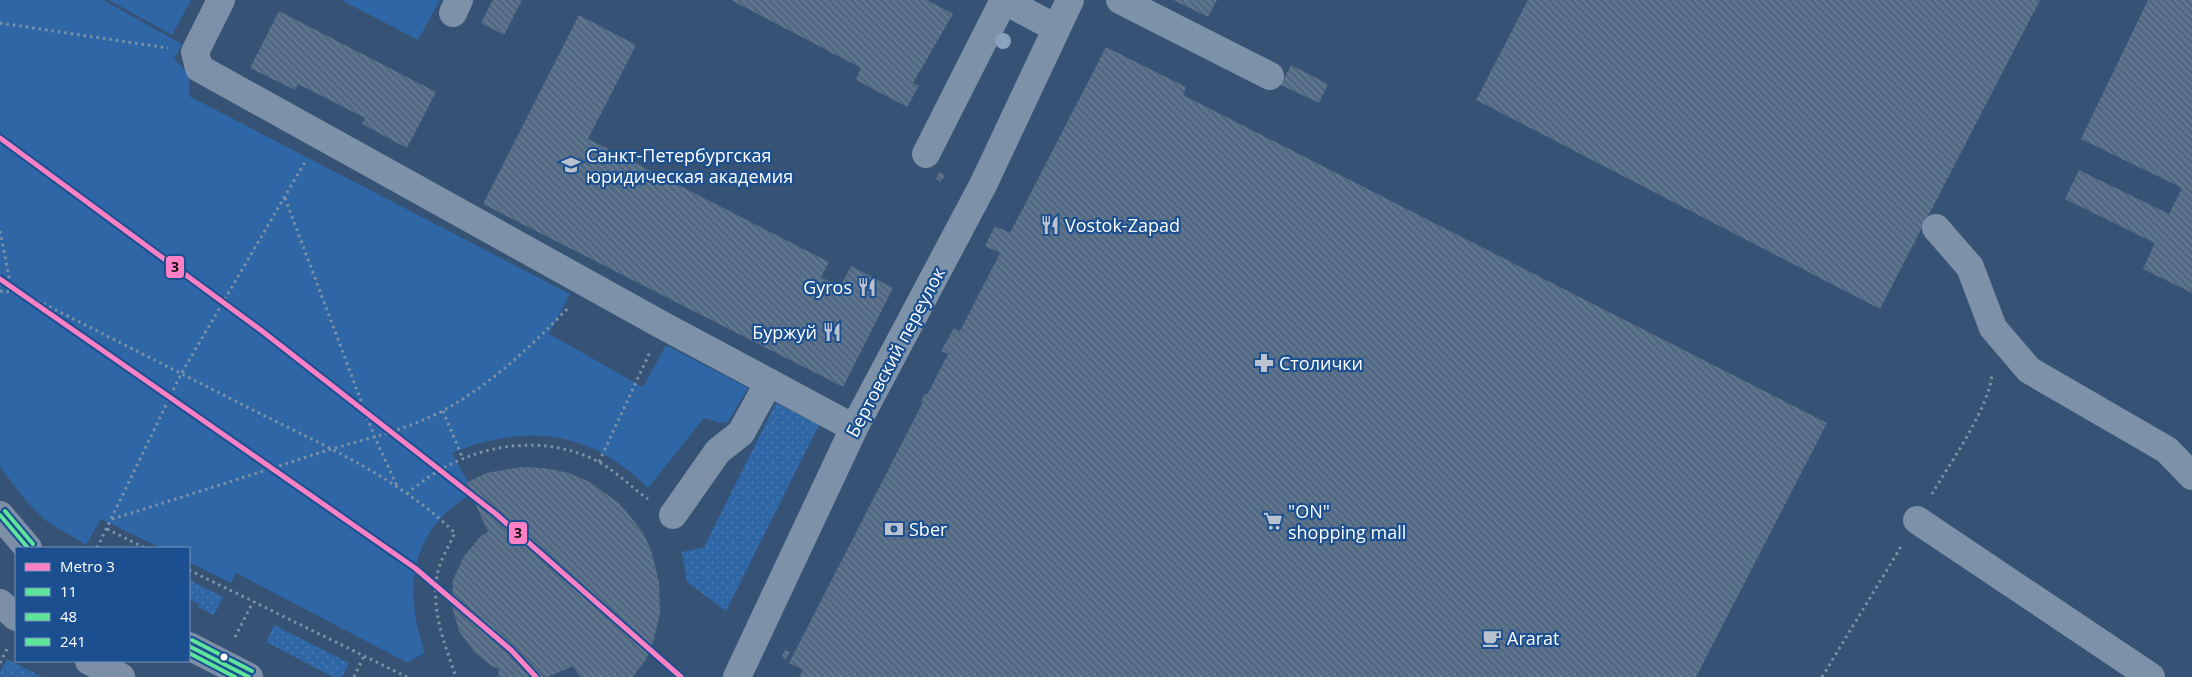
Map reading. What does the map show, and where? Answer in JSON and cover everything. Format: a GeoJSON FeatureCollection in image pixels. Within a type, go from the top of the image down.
{"type":"FeatureCollection","features":[{"type":"Feature","properties":{"kind":"main road"},"geometry":{"type":"LineString","coordinates":[[0,515],[27,547]]}},
{"type":"Feature","properties":{"kind":"main road"},"geometry":{"type":"LineString","coordinates":[[0,602],[15,616]]}},
{"type":"Feature","properties":{"kind":"main road"},"geometry":{"type":"LineString","coordinates":[[190,647],[249,677]]}},
{"type":"Feature","properties":{"kind":"main road"},"geometry":{"type":"LineString","coordinates":[[91,662],[121,677]]}},
{"type":"Feature","properties":{"kind":"street"},"geometry":{"type":"LineString","coordinates":[[221,0],[195,52],[199,68],[591,286],[854,428]]}},
{"type":"Feature","properties":{"kind":"street"},"geometry":{"type":"LineString","coordinates":[[926,154],[1004,0],[1056,28]]}},
{"type":"Feature","properties":{"kind":"street","name":"Бертовский переулок"},"geometry":{"type":"LineString","coordinates":[[746,674],[854,428],[984,183],[1070,0]]}},
{"type":"Feature","properties":{"kind":"street"},"geometry":{"type":"LineString","coordinates":[[1120,0],[1270,76]]}},
{"type":"Feature","properties":{"kind":"street"},"geometry":{"type":"LineString","coordinates":[[1936,228],[1970,267],[1993,328],[2028,370],[2167,450],[2192,476]]}},
{"type":"Feature","properties":{"kind":"street"},"geometry":{"type":"LineString","coordinates":[[673,514],[718,451],[741,433],[769,382]]}},
{"type":"Feature","properties":{"kind":"street"},"geometry":{"type":"LineString","coordinates":[[1917,520],[2151,677]]}},
{"type":"Feature","properties":{"kind":"path"},"geometry":{"type":"LineString","coordinates":[[0,23],[170,48]]}},
{"type":"Feature","properties":{"kind":"path"},"geometry":{"type":"LineString","coordinates":[[98,547],[180,374],[285,198],[320,135]]}},
{"type":"Feature","properties":{"kind":"path"},"geometry":{"type":"LineString","coordinates":[[285,198],[375,438],[397,486]]}},
{"type":"Feature","properties":{"kind":"path"},"geometry":{"type":"LineString","coordinates":[[0,231],[12,292]]}},
{"type":"Feature","properties":{"kind":"path"},"geometry":{"type":"LineString","coordinates":[[112,519],[332,449],[375,438],[443,411],[492,379],[529,348],[591,286]]}},
{"type":"Feature","properties":{"kind":"path"},"geometry":{"type":"LineString","coordinates":[[0,291],[12,292],[42,303],[332,449],[397,486],[440,519],[455,533],[436,574],[436,607],[441,632],[456,677]]}},
{"type":"Feature","properties":{"kind":"path"},"geometry":{"type":"LineString","coordinates":[[599,462],[662,325]]}},
{"type":"Feature","properties":{"kind":"path"},"geometry":{"type":"LineString","coordinates":[[443,411],[463,459]]}},
{"type":"Feature","properties":{"kind":"path"},"geometry":{"type":"LineString","coordinates":[[407,494],[426,477],[445,466],[483,451],[511,446],[546,445],[574,451],[599,462],[621,475],[640,493],[673,514]]}},
{"type":"Feature","properties":{"kind":"path"},"geometry":{"type":"LineString","coordinates":[[107,529],[143,547]]}},
{"type":"Feature","properties":{"kind":"path"},"geometry":{"type":"LineString","coordinates":[[190,570],[407,677]]}},
{"type":"Feature","properties":{"kind":"path"},"geometry":{"type":"LineString","coordinates":[[235,637],[253,602]]}},
{"type":"Feature","properties":{"kind":"path"},"geometry":{"type":"LineString","coordinates":[[0,663],[7,649]]}},
{"type":"Feature","properties":{"kind":"path"},"geometry":{"type":"LineString","coordinates":[[354,677],[364,656]]}},
{"type":"Feature","properties":{"kind":"shaded area"},"geometry":{"type":"Polygon","coordinates":[[[0,0],[103,0],[182,44],[174,59],[190,75],[189,96],[570,294],[549,334],[643,387],[666,345],[748,388],[728,422],[720,423],[704,418],[648,488],[626,469],[603,454],[580,444],[556,438],[531,436],[506,438],[452,453],[474,493],[453,507],[437,523],[425,541],[417,562],[414,583],[414,606],[425,652],[408,663],[236,573],[231,583],[190,562],[190,547],[159,547],[101,519],[86,545],[45,520],[26,501],[0,467],[0,0]]]}},
{"type":"Feature","properties":{"kind":"shaded area"},"geometry":{"type":"Polygon","coordinates":[[[109,0],[191,0],[172,35],[109,0]]]}},
{"type":"Feature","properties":{"kind":"shaded area"},"geometry":{"type":"Polygon","coordinates":[[[341,0],[440,0],[418,40],[341,0]]]}},
{"type":"Feature","properties":{"kind":"shaded area"},"geometry":{"type":"Polygon","coordinates":[[[776,403],[819,425],[726,611],[687,582],[682,552],[704,547],[776,403]]]}},
{"type":"Feature","properties":{"kind":"shaded area"},"geometry":{"type":"Polygon","coordinates":[[[190,580],[223,597],[214,615],[198,607],[199,604],[190,600],[190,580]]]}},
{"type":"Feature","properties":{"kind":"shaded area"},"geometry":{"type":"Polygon","coordinates":[[[274,625],[349,663],[342,677],[333,677],[266,642],[274,625]]]}},
{"type":"Feature","properties":{"kind":"shaded area"},"geometry":{"type":"Polygon","coordinates":[[[7,659],[42,677],[0,677],[0,672],[7,659]]]}},
{"type":"Feature","properties":{"kind":"building"},"geometry":{"type":"Polygon","coordinates":[[[493,0],[522,0],[504,35],[481,23],[493,0]]]}},
{"type":"Feature","properties":{"kind":"building"},"geometry":{"type":"Polygon","coordinates":[[[731,0],[927,0],[953,14],[913,83],[919,86],[907,107],[856,80],[861,68],[731,0]]]}},
{"type":"Feature","properties":{"kind":"building"},"geometry":{"type":"Polygon","coordinates":[[[1173,0],[1217,0],[1208,17],[1173,0]]]}},
{"type":"Feature","properties":{"kind":"building"},"geometry":{"type":"Polygon","coordinates":[[[1528,0],[2040,0],[1880,309],[1476,100],[1528,0]]]}},
{"type":"Feature","properties":{"kind":"building"},"geometry":{"type":"Polygon","coordinates":[[[2148,0],[2192,0],[2192,293],[2143,269],[2155,243],[2065,199],[2079,170],[2169,214],[2182,188],[2081,139],[2148,0]]]}},
{"type":"Feature","properties":{"kind":"building"},"geometry":{"type":"Polygon","coordinates":[[[279,11],[436,92],[407,148],[362,124],[365,118],[298,84],[295,90],[250,68],[279,11]]]}},
{"type":"Feature","properties":{"kind":"building","name":"Санкт-Петербургская юридическая академия"},"geometry":{"type":"Polygon","coordinates":[[[579,15],[636,45],[588,139],[829,262],[821,277],[840,287],[851,266],[893,288],[843,387],[483,204],[579,15]]]}},
{"type":"Feature","properties":{"kind":"building"},"geometry":{"type":"Polygon","coordinates":[[[1106,47],[1186,87],[1183,95],[1827,423],[1696,677],[799,677],[803,670],[789,663],[923,402],[921,401],[925,393],[927,395],[948,354],[941,351],[954,328],[960,331],[1000,253],[985,246],[995,226],[1010,233],[1106,47]]]}},
{"type":"Feature","properties":{"kind":"building"},"geometry":{"type":"Polygon","coordinates":[[[1291,65],[1328,84],[1319,103],[1281,85],[1291,65]]]}},
{"type":"Feature","properties":{"kind":"building"},"geometry":{"type":"Polygon","coordinates":[[[939,172],[945,175],[941,182],[936,179],[939,172]]]}},
{"type":"Feature","properties":{"kind":"building"},"geometry":{"type":"Polygon","coordinates":[[[521,467],[544,468],[569,473],[590,482],[620,504],[642,531],[651,550],[659,582],[660,614],[653,642],[646,659],[633,677],[580,677],[573,666],[548,677],[498,677],[499,669],[475,653],[459,631],[452,606],[453,580],[464,556],[481,536],[488,532],[466,483],[486,473],[521,467]]]}},
{"type":"Feature","properties":{"kind":"building"},"geometry":{"type":"Polygon","coordinates":[[[785,650],[790,652],[786,659],[782,656],[785,650]]]}},
{"type":"Feature","properties":{"kind":"metro line","name":"3"},"geometry":{"type":"LineString","coordinates":[[0,138],[262,331],[496,514],[681,677]]}},
{"type":"Feature","properties":{"kind":"metro line","name":"3"},"geometry":{"type":"LineString","coordinates":[[0,279],[415,568],[511,650],[536,677]]}},
{"type":"Feature","properties":{"kind":"transit line","name":"241"},"geometry":{"type":"LineString","coordinates":[[5,511],[33,544]]}},
{"type":"Feature","properties":{"kind":"transit line","name":"11"},"geometry":{"type":"LineString","coordinates":[[0,515],[27,547]]}},
{"type":"Feature","properties":{"kind":"transit line","name":"241"},"geometry":{"type":"LineString","coordinates":[[192,640],[252,671]]}},
{"type":"Feature","properties":{"kind":"transit line","name":"11"},"geometry":{"type":"LineString","coordinates":[[190,647],[249,677]]}},
{"type":"Feature","properties":{"kind":"transit line","name":"48"},"geometry":{"type":"LineString","coordinates":[[190,654],[235,677]]}},
{"type":"Feature","properties":{"kind":"place","name":"Санкт-Петербургская юридическая академия"},"geometry":{"type":"Point","coordinates":[571,165]}},
{"type":"Feature","properties":{"kind":"place","name":"Vostok-Zapad"},"geometry":{"type":"Point","coordinates":[1050,225]}},
{"type":"Feature","properties":{"kind":"place","name":"Gyros"},"geometry":{"type":"Point","coordinates":[867,287]}},
{"type":"Feature","properties":{"kind":"place","name":"Буржуй"},"geometry":{"type":"Point","coordinates":[832,332]}},
{"type":"Feature","properties":{"kind":"place","name":"Столички"},"geometry":{"type":"Point","coordinates":[1264,363]}},
{"type":"Feature","properties":{"kind":"place","name":"\"ON\" shopping mall"},"geometry":{"type":"Point","coordinates":[1273,521]}},
{"type":"Feature","properties":{"kind":"place","name":"Sber"},"geometry":{"type":"Point","coordinates":[894,529]}},
{"type":"Feature","properties":{"kind":"place","name":"Ararat"},"geometry":{"type":"Point","coordinates":[1492,638]}}]}
